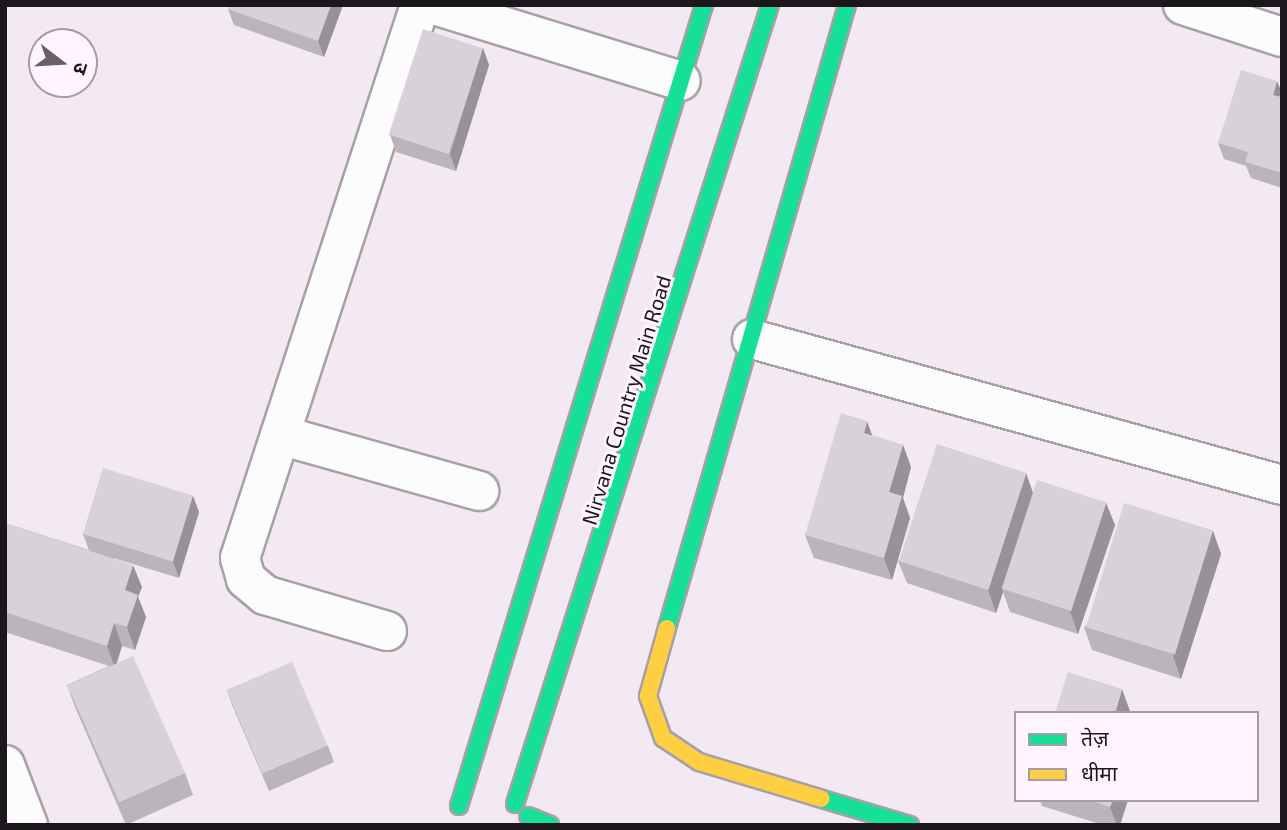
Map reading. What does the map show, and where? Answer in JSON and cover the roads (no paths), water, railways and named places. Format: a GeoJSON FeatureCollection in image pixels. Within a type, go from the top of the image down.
{"type":"FeatureCollection","features":[{"type":"Feature","properties":{"kind":"street"},"geometry":{"type":"LineString","coordinates":[[387,631],[265,595],[246,579],[240,558],[420,5]]}},
{"type":"Feature","properties":{"kind":"street"},"geometry":{"type":"LineString","coordinates":[[434,5],[681,82]]}},
{"type":"Feature","properties":{"kind":"street","name":"Nirvana Country Main Road"},"geometry":{"type":"LineString","coordinates":[[459,806],[499,659],[705,5]]}},
{"type":"Feature","properties":{"kind":"street","name":"Nirvana Country Main Road"},"geometry":{"type":"LineString","coordinates":[[515,804],[770,5]]}},
{"type":"Feature","properties":{"kind":"street"},"geometry":{"type":"LineString","coordinates":[[847,5],[648,696],[663,738],[699,762],[910,825]]}},
{"type":"Feature","properties":{"kind":"street"},"geometry":{"type":"LineString","coordinates":[[1183,5],[1268,24]]}},
{"type":"Feature","properties":{"kind":"street"},"geometry":{"type":"LineString","coordinates":[[752,339],[1282,485]]}},
{"type":"Feature","properties":{"kind":"street"},"geometry":{"type":"LineString","coordinates":[[280,435],[479,491]]}},
{"type":"Feature","properties":{"kind":"street"},"geometry":{"type":"LineString","coordinates":[[5,765],[28,825]]}},
{"type":"Feature","properties":{"kind":"street"},"geometry":{"type":"LineString","coordinates":[[447,818],[459,806],[481,796]]}},
{"type":"Feature","properties":{"kind":"street"},"geometry":{"type":"LineString","coordinates":[[498,797],[515,804],[530,820],[550,825]]}}]}
